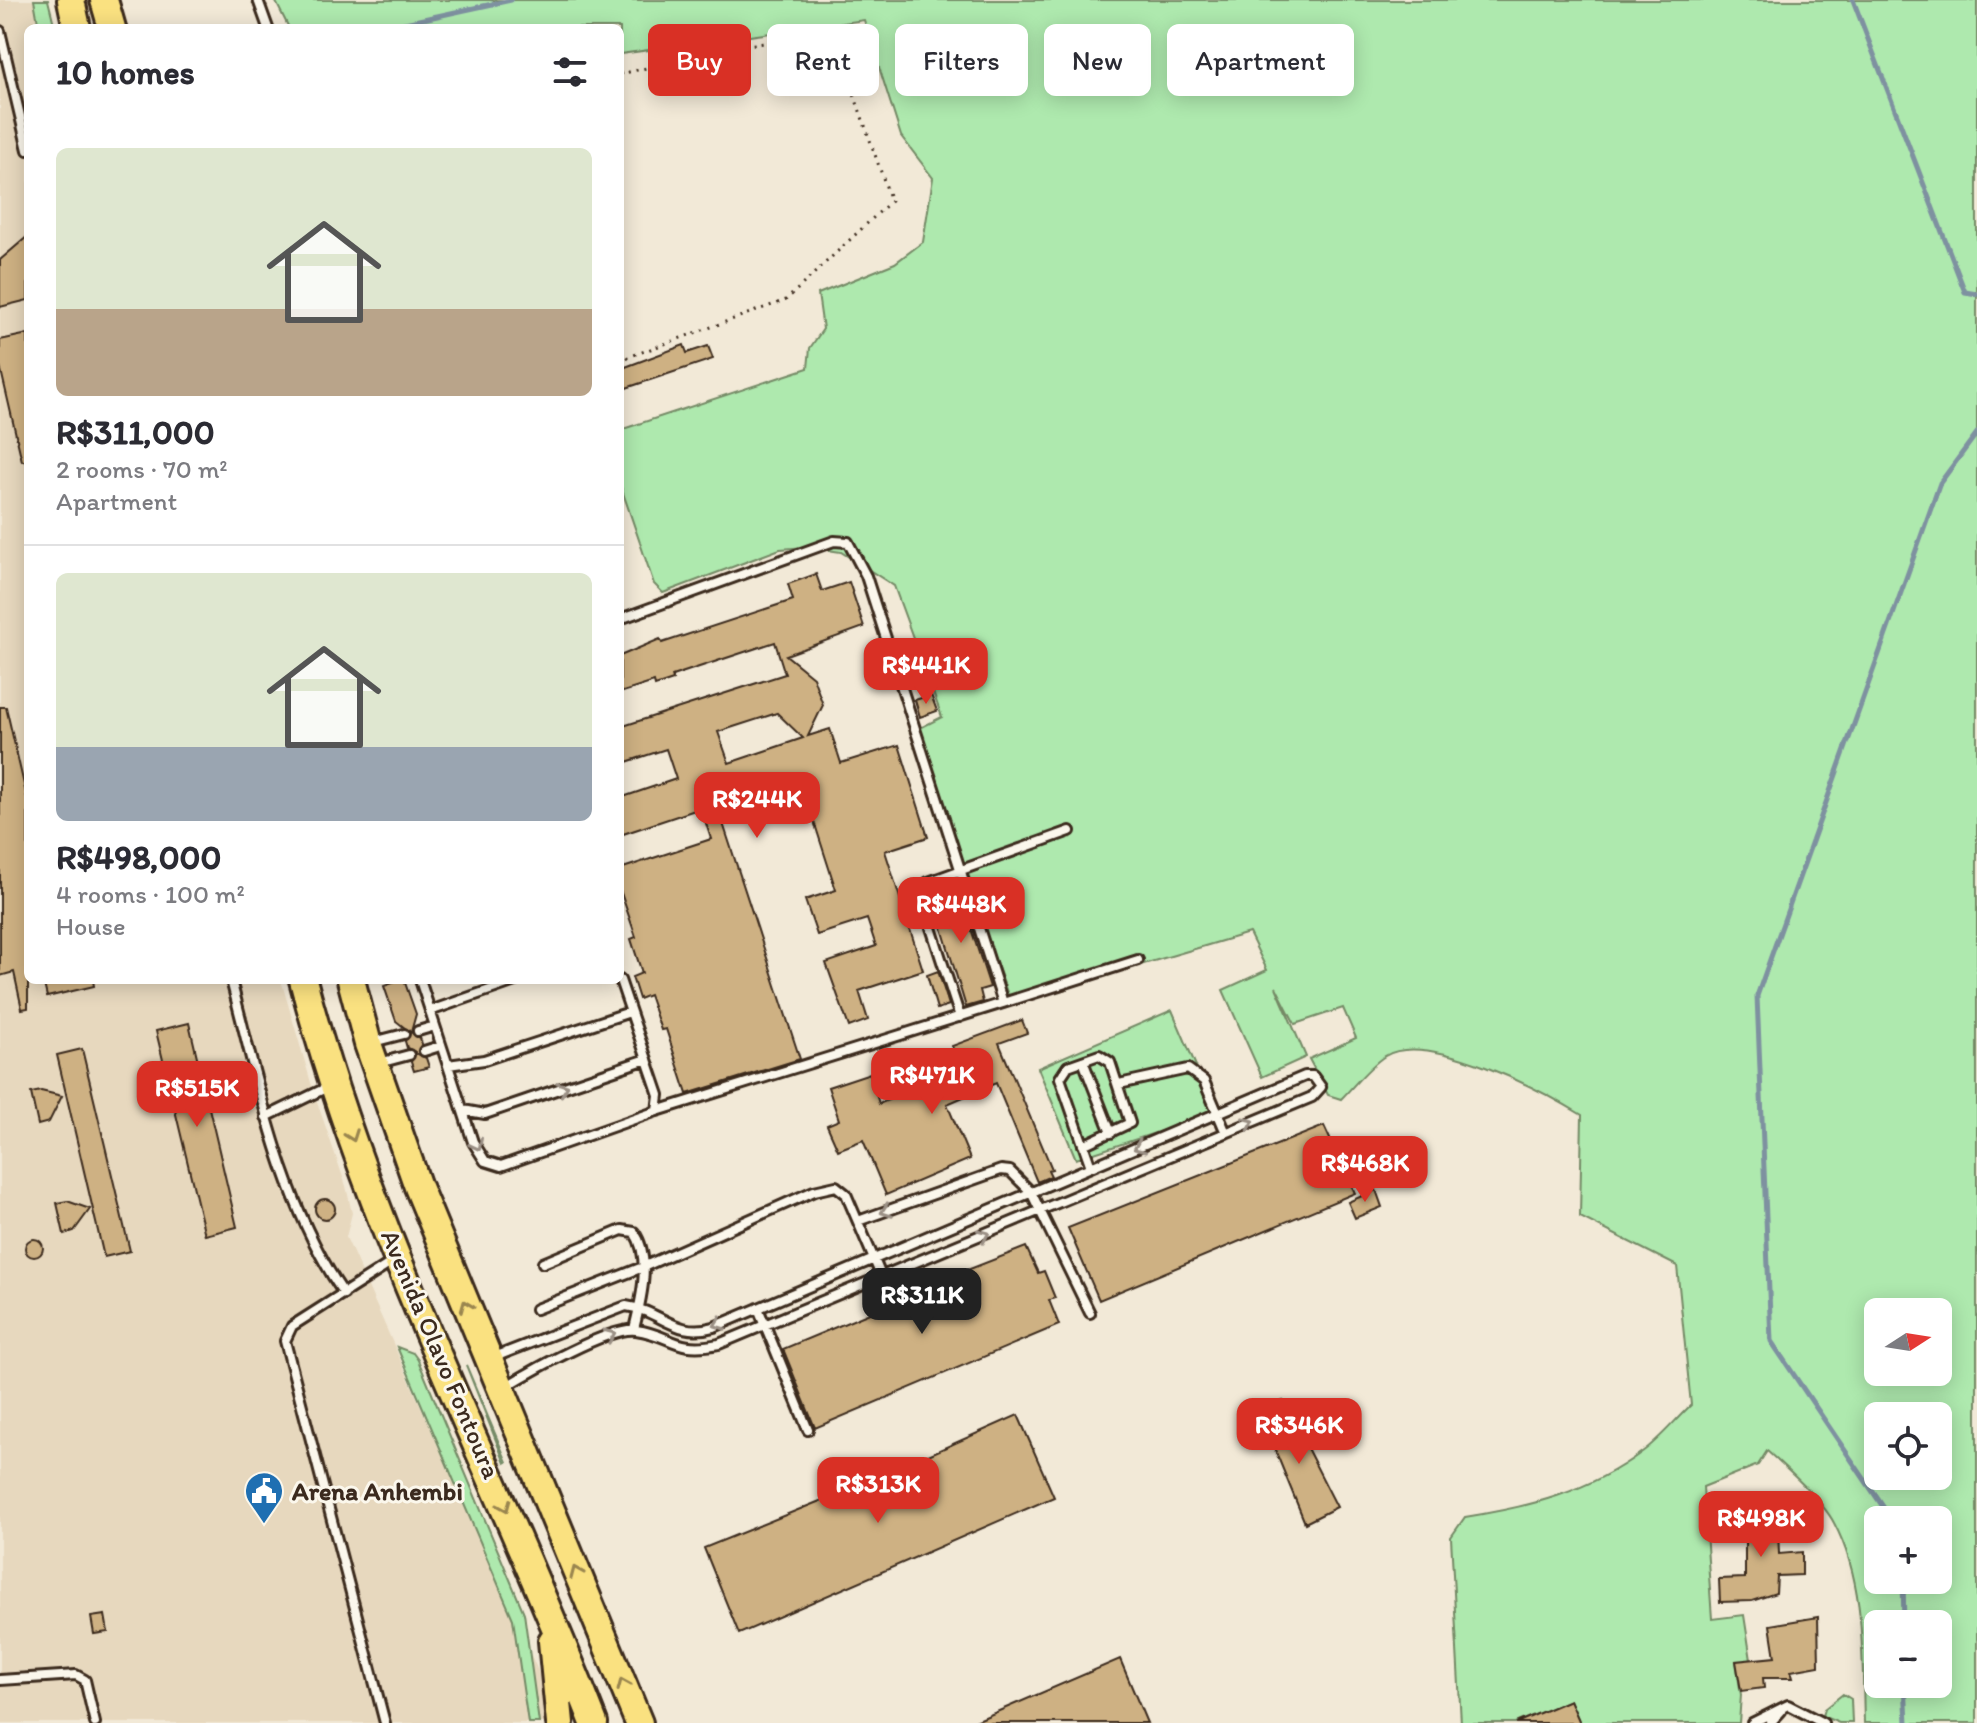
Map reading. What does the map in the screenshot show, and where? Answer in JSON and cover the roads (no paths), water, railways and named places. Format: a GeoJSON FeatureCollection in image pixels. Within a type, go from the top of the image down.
{"type":"FeatureCollection","features":[{"type":"Feature","properties":{"kind":"main road"},"geometry":{"type":"LineString","coordinates":[[71,0],[76,24]]}},
{"type":"Feature","properties":{"kind":"main road"},"geometry":{"type":"LineString","coordinates":[[78,24],[86,0]]}},
{"type":"Feature","properties":{"kind":"main road"},"geometry":{"type":"LineString","coordinates":[[104,0],[111,24]]}},
{"type":"Feature","properties":{"kind":"main road"},"geometry":{"type":"LineString","coordinates":[[116,0],[121,24]]}},
{"type":"Feature","properties":{"kind":"main road","name":"Avenida Olavo Fontoura"},"geometry":{"type":"LineString","coordinates":[[304,984],[334,1084],[398,1258],[546,1602],[594,1723]]}},
{"type":"Feature","properties":{"kind":"main road","name":"Avenida Olavo Fontoura"},"geometry":{"type":"LineString","coordinates":[[352,984],[371,1054],[418,1187],[639,1723]]}},
{"type":"Feature","properties":{"kind":"main road"},"geometry":{"type":"LineString","coordinates":[[311,1009],[338,1042],[371,1054]]}},
{"type":"Feature","properties":{"kind":"main road"},"geometry":{"type":"LineString","coordinates":[[546,1602],[560,1723]]}},
{"type":"Feature","properties":{"kind":"main road"},"geometry":{"type":"LineString","coordinates":[[570,1660],[607,1644]]}},
{"type":"Feature","properties":{"kind":"lane"},"geometry":{"type":"LineString","coordinates":[[258,0],[267,24]]}},
{"type":"Feature","properties":{"kind":"lane"},"geometry":{"type":"LineString","coordinates":[[0,31],[24,133]]}},
{"type":"Feature","properties":{"kind":"lane"},"geometry":{"type":"LineString","coordinates":[[624,618],[834,541],[848,542],[866,576],[1003,1003]]}},
{"type":"Feature","properties":{"kind":"lane"},"geometry":{"type":"LineString","coordinates":[[960,1017],[924,906],[923,892],[928,882],[1070,831]]}},
{"type":"Feature","properties":{"kind":"lane"},"geometry":{"type":"LineString","coordinates":[[421,984],[473,1142],[485,1161],[501,1166],[657,1111],[1138,960]]}},
{"type":"Feature","properties":{"kind":"lane"},"geometry":{"type":"LineString","coordinates":[[232,984],[266,1117],[312,1243],[344,1294]]}},
{"type":"Feature","properties":{"kind":"lane"},"geometry":{"type":"LineString","coordinates":[[430,1011],[507,984]]}},
{"type":"Feature","properties":{"kind":"lane"},"geometry":{"type":"LineString","coordinates":[[621,984],[659,1095],[657,1111]]}},
{"type":"Feature","properties":{"kind":"lane"},"geometry":{"type":"LineString","coordinates":[[448,1065],[484,1060],[630,1012]]}},
{"type":"Feature","properties":{"kind":"lane"},"geometry":{"type":"LineString","coordinates":[[418,1031],[435,1026]]}},
{"type":"Feature","properties":{"kind":"lane"},"geometry":{"type":"LineString","coordinates":[[371,1054],[404,1034]]}},
{"type":"Feature","properties":{"kind":"lane"},"geometry":{"type":"LineString","coordinates":[[424,1051],[440,1046]]}},
{"type":"Feature","properties":{"kind":"lane"},"geometry":{"type":"LineString","coordinates":[[371,1054],[409,1055]]}},
{"type":"Feature","properties":{"kind":"lane"},"geometry":{"type":"LineString","coordinates":[[1083,1145],[1130,1123],[1119,1084],[1106,1056],[1099,1055],[1068,1066],[1060,1078],[1083,1145],[1091,1167]]}},
{"type":"Feature","properties":{"kind":"lane"},"geometry":{"type":"LineString","coordinates":[[463,1110],[485,1114],[647,1059]]}},
{"type":"Feature","properties":{"kind":"lane"},"geometry":{"type":"LineString","coordinates":[[1083,1061],[1111,1133]]}},
{"type":"Feature","properties":{"kind":"lane"},"geometry":{"type":"LineString","coordinates":[[1119,1084],[1188,1069],[1204,1081],[1226,1133]]}},
{"type":"Feature","properties":{"kind":"lane"},"geometry":{"type":"LineString","coordinates":[[487,1359],[626,1306],[639,1308],[682,1330],[698,1331],[1305,1076],[1313,1076],[1321,1087],[1312,1097],[765,1326],[700,1348],[683,1348],[634,1329],[622,1330],[539,1366],[500,1390]]}},
{"type":"Feature","properties":{"kind":"lane"},"geometry":{"type":"LineString","coordinates":[[266,1117],[334,1084]]}},
{"type":"Feature","properties":{"kind":"lane"},"geometry":{"type":"LineString","coordinates":[[858,1221],[1001,1170],[1017,1175],[1031,1192],[1090,1313]]}},
{"type":"Feature","properties":{"kind":"lane"},"geometry":{"type":"LineString","coordinates":[[536,1309],[643,1267],[824,1188],[836,1186],[846,1194],[882,1278]]}},
{"type":"Feature","properties":{"kind":"lane"},"geometry":{"type":"LineString","coordinates":[[543,1263],[622,1230],[634,1232],[640,1241],[643,1267],[634,1329]]}},
{"type":"Feature","properties":{"kind":"lane"},"geometry":{"type":"LineString","coordinates":[[385,1723],[285,1341],[292,1326],[398,1258]]}},
{"type":"Feature","properties":{"kind":"lane"},"geometry":{"type":"LineString","coordinates":[[813,1284],[820,1303]]}},
{"type":"Feature","properties":{"kind":"lane"},"geometry":{"type":"LineString","coordinates":[[758,1308],[808,1430]]}},
{"type":"Feature","properties":{"kind":"lane"},"geometry":{"type":"LineString","coordinates":[[0,1680],[76,1675],[85,1680],[89,1688],[95,1723]]}},
{"type":"Feature","properties":{"kind":"lane"},"geometry":{"type":"LineString","coordinates":[[1752,1723],[1788,1705]]}},
{"type":"Feature","properties":{"kind":"lane"},"geometry":{"type":"LineString","coordinates":[[1770,1723],[1788,1705]]}},
{"type":"Feature","properties":{"kind":"lane"},"geometry":{"type":"LineString","coordinates":[[1788,1705],[1823,1723]]}},
{"type":"Feature","properties":{"kind":"waterway"},"geometry":{"type":"LineString","coordinates":[[400,24],[511,0]]}},
{"type":"Feature","properties":{"kind":"waterway"},"geometry":{"type":"LineString","coordinates":[[1853,0],[1965,292],[1977,294]]}},
{"type":"Feature","properties":{"kind":"waterway"},"geometry":{"type":"LineString","coordinates":[[1883,1506],[1771,1341],[1757,996],[1940,483],[1977,433]]}},
{"type":"Feature","properties":{"kind":"waterway"},"geometry":{"type":"LineString","coordinates":[[1903,1594],[1904,1610]]}},
{"type":"Feature","properties":{"kind":"waterway"},"geometry":{"type":"LineString","coordinates":[[1906,1698],[1907,1723]]}},
{"type":"Feature","properties":{"kind":"place","name":"Arena Anhembi"},"geometry":{"type":"Point","coordinates":[264,1525]}}]}
